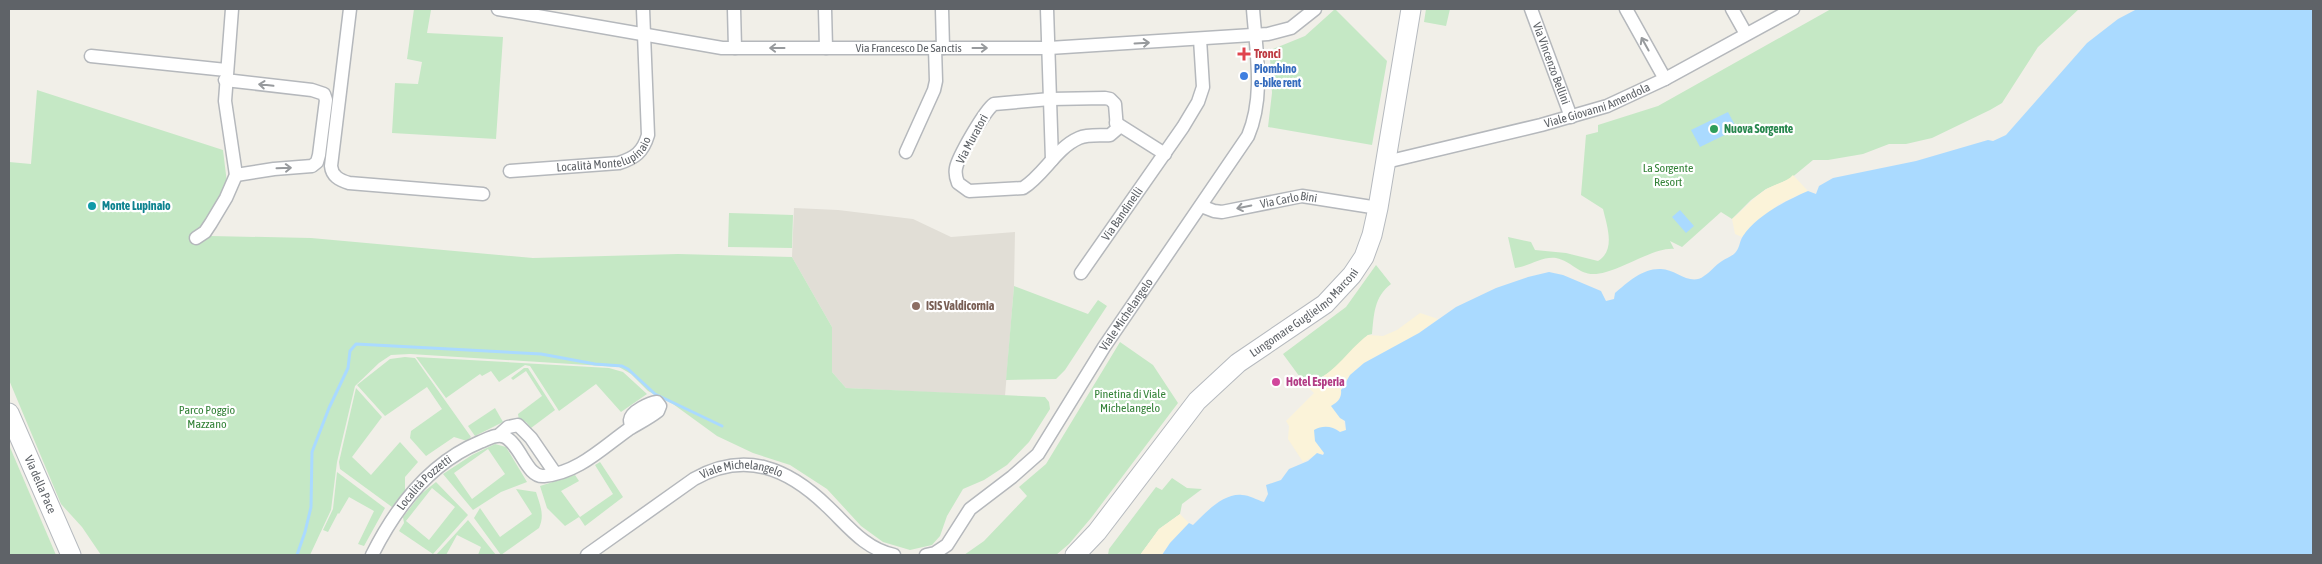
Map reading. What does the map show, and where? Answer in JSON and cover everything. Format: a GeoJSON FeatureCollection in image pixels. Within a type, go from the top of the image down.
{"type":"FeatureCollection","features":[{"type":"Feature","properties":{"kind":"street"},"geometry":{"type":"LineString","coordinates":[[196,238],[205,232],[211,224],[226,198],[236,175],[225,112],[226,75],[232,9]]}},
{"type":"Feature","properties":{"kind":"street"},"geometry":{"type":"LineString","coordinates":[[350,9],[331,166],[335,176],[340,181],[349,183],[483,194]]}},
{"type":"Feature","properties":{"kind":"street","name":"Via Francesco De Sanctis"},"geometry":{"type":"LineString","coordinates":[[498,9],[711,47],[735,48],[1049,48],[1200,39],[1255,35],[1291,28],[1315,9]]}},
{"type":"Feature","properties":{"kind":"street","name":"Località Montelupinaio"},"geometry":{"type":"LineString","coordinates":[[510,171],[619,163],[637,156],[642,150],[648,135],[643,9]]}},
{"type":"Feature","properties":{"kind":"street"},"geometry":{"type":"LineString","coordinates":[[734,9],[735,48]]}},
{"type":"Feature","properties":{"kind":"street"},"geometry":{"type":"LineString","coordinates":[[825,9],[826,48]]}},
{"type":"Feature","properties":{"kind":"street"},"geometry":{"type":"LineString","coordinates":[[906,152],[934,90],[942,9]]}},
{"type":"Feature","properties":{"kind":"street"},"geometry":{"type":"LineString","coordinates":[[1047,9],[1052,160]]}},
{"type":"Feature","properties":{"kind":"street","name":"Viale Michelangelo"},"geometry":{"type":"LineString","coordinates":[[926,555],[935,553],[947,546],[970,509],[1012,477],[1038,454],[1104,347],[1248,136],[1254,122],[1258,89],[1253,9]]}},
{"type":"Feature","properties":{"kind":"street","name":"Lungomare Guglielmo Marconi"},"geometry":{"type":"LineString","coordinates":[[1075,555],[1098,532],[1197,402],[1238,362],[1324,304],[1352,275],[1364,257],[1372,235],[1378,208],[1411,9]]}},
{"type":"Feature","properties":{"kind":"street","name":"Via Vincenzo Bellini"},"geometry":{"type":"LineString","coordinates":[[1531,9],[1571,117]]}},
{"type":"Feature","properties":{"kind":"street"},"geometry":{"type":"LineString","coordinates":[[1626,9],[1665,79]]}},
{"type":"Feature","properties":{"kind":"street"},"geometry":{"type":"LineString","coordinates":[[1732,9],[1746,34]]}},
{"type":"Feature","properties":{"kind":"street","name":"Viale Giovanni Amendola"},"geometry":{"type":"LineString","coordinates":[[1386,162],[1571,117],[1607,106],[1665,79],[1793,9]]}},
{"type":"Feature","properties":{"kind":"street","name":"Via Bandinelli"},"geometry":{"type":"LineString","coordinates":[[1081,273],[1165,154],[1202,93],[1200,39]]}},
{"type":"Feature","properties":{"kind":"street"},"geometry":{"type":"LineString","coordinates":[[91,56],[226,75],[312,90],[324,94],[326,100],[317,162],[312,166],[236,175]]}},
{"type":"Feature","properties":{"kind":"street","name":"Via Muratori"},"geometry":{"type":"LineString","coordinates":[[1050,99],[1110,99],[1115,104],[1116,123],[1116,129],[1110,135],[1078,138],[1052,160],[1030,184],[1023,188],[969,191],[960,186],[956,178],[957,164],[990,107],[1000,102],[1050,99]]}},
{"type":"Feature","properties":{"kind":"street"},"geometry":{"type":"LineString","coordinates":[[1116,123],[1122,125],[1165,154]]}},
{"type":"Feature","properties":{"kind":"street","name":"Via Carlo Bini"},"geometry":{"type":"LineString","coordinates":[[1201,206],[1222,212],[1302,196],[1378,208]]}},
{"type":"Feature","properties":{"kind":"street","name":"Via della Pace"},"geometry":{"type":"LineString","coordinates":[[9,413],[71,555]]}},
{"type":"Feature","properties":{"kind":"street","name":"Località Pozzetti"},"geometry":{"type":"LineString","coordinates":[[372,555],[395,513],[434,471],[463,451],[499,435],[508,428],[518,425],[531,438],[555,473]]}},
{"type":"Feature","properties":{"kind":"street"},"geometry":{"type":"LineString","coordinates":[[499,435],[513,443],[533,473],[542,477],[586,462],[631,428]]}},
{"type":"Feature","properties":{"kind":"street","name":"Viale Michelangelo"},"geometry":{"type":"LineString","coordinates":[[587,555],[694,479],[721,467],[741,465],[762,466],[789,477],[827,506],[858,537],[872,546],[894,555]]}},
{"type":"Feature","properties":{"kind":"shaded area","name":"ISIS Valdicornia"},"geometry":{"type":"Polygon","coordinates":[[[794,208],[838,210],[913,219],[951,237],[1015,232],[1014,286],[1005,396],[846,388],[832,372],[832,327],[792,257],[794,208]]]}},
{"type":"Feature","properties":{"kind":"green space"},"geometry":{"type":"Polygon","coordinates":[[[414,9],[431,10],[427,33],[503,37],[496,139],[392,133],[395,83],[418,84],[422,62],[407,59],[414,9]]]}},
{"type":"Feature","properties":{"kind":"green space"},"geometry":{"type":"Polygon","coordinates":[[[1335,9],[1387,61],[1372,145],[1268,127],[1272,93],[1270,56],[1273,49],[1305,36],[1335,9]]]}},
{"type":"Feature","properties":{"kind":"green space"},"geometry":{"type":"Polygon","coordinates":[[[1426,9],[1450,9],[1446,26],[1424,22],[1426,9]]]}},
{"type":"Feature","properties":{"kind":"green space","name":"La Sorgente Resort"},"geometry":{"type":"Polygon","coordinates":[[[1831,9],[2079,9],[2038,47],[2002,103],[1932,138],[1906,144],[1889,144],[1863,154],[1828,160],[1813,160],[1790,179],[1766,189],[1751,200],[1732,219],[1721,212],[1682,247],[1670,241],[1674,249],[1650,254],[1606,272],[1590,274],[1556,258],[1515,268],[1508,237],[1531,242],[1535,250],[1566,253],[1598,261],[1607,251],[1609,237],[1603,209],[1581,195],[1586,135],[1598,132],[1598,125],[1658,106],[1831,9]]]}},
{"type":"Feature","properties":{"kind":"green space","name":"Parco Poggio Mazzano"},"geometry":{"type":"Polygon","coordinates":[[[37,90],[223,150],[227,183],[211,236],[311,238],[533,258],[678,254],[792,257],[832,327],[832,372],[846,388],[1045,397],[1049,402],[1050,409],[1029,442],[1007,465],[984,480],[963,489],[947,516],[940,536],[932,545],[910,550],[883,542],[861,526],[827,489],[790,465],[753,453],[717,436],[673,404],[648,391],[631,374],[619,367],[410,354],[391,355],[379,363],[355,386],[337,462],[331,510],[310,555],[101,555],[82,527],[61,504],[9,380],[9,162],[31,164],[37,90]]]}},
{"type":"Feature","properties":{"kind":"green space"},"geometry":{"type":"Polygon","coordinates":[[[729,213],[793,215],[792,248],[728,247],[729,213]]]}},
{"type":"Feature","properties":{"kind":"green space"},"geometry":{"type":"Polygon","coordinates":[[[1376,265],[1391,284],[1385,289],[1378,300],[1374,313],[1372,334],[1368,335],[1332,371],[1305,384],[1283,354],[1346,307],[1376,265]]]}},
{"type":"Feature","properties":{"kind":"green space"},"geometry":{"type":"Polygon","coordinates":[[[1014,286],[1088,314],[1098,300],[1107,306],[1065,370],[1056,379],[1006,380],[1014,286]]]}},
{"type":"Feature","properties":{"kind":"green space","name":"Pinetina di Viale Michelangelo"},"geometry":{"type":"Polygon","coordinates":[[[1120,342],[1153,365],[1178,403],[1091,518],[1069,544],[1056,555],[964,555],[984,541],[1027,496],[1019,487],[1046,464],[1120,342]]]}},
{"type":"Feature","properties":{"kind":"green space"},"geometry":{"type":"Polygon","coordinates":[[[416,357],[609,368],[623,372],[647,394],[621,412],[596,384],[559,411],[530,366],[525,365],[499,382],[491,371],[482,376],[480,374],[446,398],[416,357]]]}},
{"type":"Feature","properties":{"kind":"green space"},"geometry":{"type":"Polygon","coordinates":[[[415,358],[471,437],[467,441],[454,437],[426,456],[410,438],[411,431],[442,409],[427,387],[385,416],[357,385],[390,359],[415,358]]]}},
{"type":"Feature","properties":{"kind":"green space"},"geometry":{"type":"Polygon","coordinates":[[[524,368],[528,368],[555,410],[531,428],[526,422],[519,420],[518,414],[542,396],[526,371],[513,380],[511,378],[524,368]]]}},
{"type":"Feature","properties":{"kind":"green space"},"geometry":{"type":"Polygon","coordinates":[[[356,388],[382,417],[352,457],[371,475],[400,442],[418,462],[405,477],[405,491],[392,507],[340,469],[339,462],[356,388]]]}},
{"type":"Feature","properties":{"kind":"green space"},"geometry":{"type":"Polygon","coordinates":[[[495,408],[503,422],[475,436],[468,426],[495,408]]]}},
{"type":"Feature","properties":{"kind":"green space"},"geometry":{"type":"Polygon","coordinates":[[[495,444],[506,447],[527,482],[501,492],[473,510],[443,474],[472,455],[495,444]],[[488,449],[454,473],[472,499],[505,474],[488,449]]]}},
{"type":"Feature","properties":{"kind":"green space"},"geometry":{"type":"Polygon","coordinates":[[[9,445],[56,555],[9,555],[9,445]]]}},
{"type":"Feature","properties":{"kind":"green space"},"geometry":{"type":"Polygon","coordinates":[[[600,462],[623,497],[585,526],[579,517],[565,526],[547,508],[540,486],[575,475],[579,481],[561,491],[580,517],[613,494],[595,465],[600,462]]]}},
{"type":"Feature","properties":{"kind":"green space"},"geometry":{"type":"Polygon","coordinates":[[[337,472],[385,508],[364,546],[358,544],[374,511],[349,497],[328,532],[323,530],[333,509],[337,472]]]}},
{"type":"Feature","properties":{"kind":"green space"},"geometry":{"type":"Polygon","coordinates":[[[1172,478],[1187,488],[1202,489],[1182,504],[1180,514],[1159,529],[1140,555],[1108,555],[1109,549],[1156,487],[1162,490],[1172,478]]]}},
{"type":"Feature","properties":{"kind":"green space"},"geometry":{"type":"Polygon","coordinates":[[[436,482],[468,515],[433,554],[399,531],[404,523],[403,517],[421,494],[436,482]],[[432,488],[406,521],[429,540],[455,507],[432,488]]]}},
{"type":"Feature","properties":{"kind":"green space"},"geometry":{"type":"Polygon","coordinates":[[[516,489],[536,492],[542,519],[539,528],[501,555],[474,518],[480,508],[500,537],[532,514],[516,489]]]}},
{"type":"Feature","properties":{"kind":"green space"},"geometry":{"type":"Polygon","coordinates":[[[468,520],[496,555],[478,555],[481,547],[457,535],[446,555],[436,555],[468,520]]]}},
{"type":"Feature","properties":{"kind":"sand"},"geometry":{"type":"Polygon","coordinates":[[[1793,175],[1808,191],[1779,204],[1742,237],[1735,234],[1732,219],[1761,193],[1793,175]]]}},
{"type":"Feature","properties":{"kind":"sand"},"geometry":{"type":"Polygon","coordinates":[[[1420,313],[1438,319],[1419,333],[1364,363],[1350,375],[1338,401],[1346,430],[1340,432],[1334,428],[1325,453],[1303,462],[1288,439],[1289,426],[1286,421],[1314,393],[1305,384],[1324,376],[1368,335],[1383,336],[1397,330],[1420,313]]]}},
{"type":"Feature","properties":{"kind":"sand"},"geometry":{"type":"Polygon","coordinates":[[[1180,514],[1189,523],[1170,543],[1162,555],[1140,555],[1159,529],[1180,514]]]}},
{"type":"Feature","properties":{"kind":"water"},"geometry":{"type":"Polygon","coordinates":[[[2137,9],[2313,9],[2313,555],[1162,555],[1170,543],[1189,523],[1193,525],[1208,510],[1221,501],[1235,495],[1242,495],[1264,502],[1268,494],[1266,485],[1281,480],[1289,469],[1308,461],[1317,453],[1323,455],[1324,453],[1315,441],[1314,430],[1331,427],[1340,432],[1346,430],[1345,421],[1340,418],[1331,406],[1339,400],[1341,390],[1350,375],[1364,363],[1419,333],[1456,307],[1496,288],[1549,272],[1563,275],[1601,291],[1606,301],[1614,299],[1615,293],[1636,276],[1654,269],[1667,270],[1688,279],[1699,279],[1732,256],[1738,249],[1743,236],[1764,215],[1808,191],[1816,194],[1819,186],[1833,178],[1916,161],[1988,140],[1993,141],[2006,135],[2087,43],[2118,19],[2137,9]]]}},
{"type":"Feature","properties":{"kind":"water","name":"Nuova Sorgente"},"geometry":{"type":"Polygon","coordinates":[[[1728,112],[1737,129],[1700,147],[1691,130],[1728,112]]]}},
{"type":"Feature","properties":{"kind":"water"},"geometry":{"type":"Polygon","coordinates":[[[1680,210],[1694,226],[1686,233],[1672,217],[1680,210]]]}},
{"type":"Feature","properties":{"kind":"waterway"},"geometry":{"type":"LineString","coordinates":[[297,555],[311,507],[312,452],[329,408],[348,368],[350,351],[356,344],[541,354],[595,364],[622,366],[628,369],[655,394],[722,426]]}},
{"type":"Feature","properties":{"kind":"place","name":"Tronci"},"geometry":{"type":"Point","coordinates":[1244,54]}},
{"type":"Feature","properties":{"kind":"place","name":"Piombino e-bike rent"},"geometry":{"type":"Point","coordinates":[1244,76]}},
{"type":"Feature","properties":{"kind":"place","name":"Nuova Sorgente"},"geometry":{"type":"Point","coordinates":[1714,129]}},
{"type":"Feature","properties":{"kind":"place","name":"Monte Lupinaio"},"geometry":{"type":"Point","coordinates":[92,206]}},
{"type":"Feature","properties":{"kind":"place","name":"ISIS Valdicornia"},"geometry":{"type":"Point","coordinates":[916,306]}},
{"type":"Feature","properties":{"kind":"place","name":"Hotel Esperia"},"geometry":{"type":"Point","coordinates":[1276,382]}}]}
